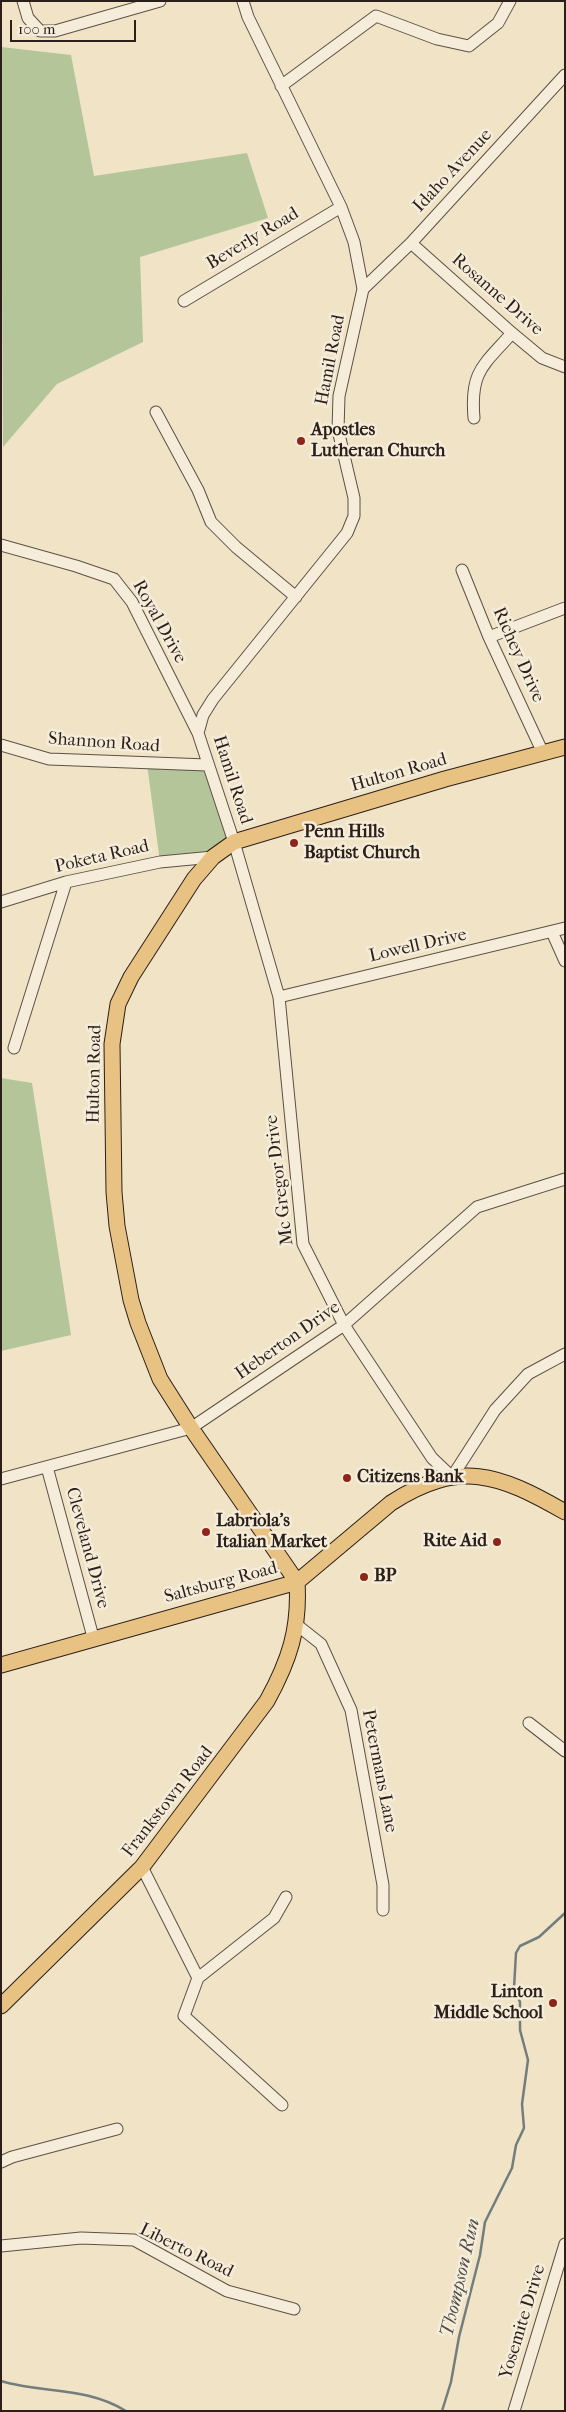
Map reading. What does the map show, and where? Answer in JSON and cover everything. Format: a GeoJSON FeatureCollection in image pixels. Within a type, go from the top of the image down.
{"type":"FeatureCollection","features":[{"type":"Feature","properties":{"kind":"main road","name":"Hulton Road"},"geometry":{"type":"LineString","coordinates":[[297,1582],[191,1428],[160,1379],[138,1323],[131,1300],[117,1226],[114,1192],[112,1044],[118,1004],[130,978],[194,879],[213,857],[234,842],[445,779],[565,747]]}},
{"type":"Feature","properties":{"kind":"main road","name":"Saltsburg Road"},"geometry":{"type":"LineString","coordinates":[[1,1665],[93,1637],[297,1582],[391,1503],[423,1484],[452,1477],[476,1476],[503,1481],[535,1495],[565,1512]]}},
{"type":"Feature","properties":{"kind":"main road","name":"Frankstown Road"},"geometry":{"type":"LineString","coordinates":[[1,2006],[142,1867],[164,1841],[267,1701],[282,1673],[297,1625],[297,1582]]}},
{"type":"Feature","properties":{"kind":"street"},"geometry":{"type":"LineString","coordinates":[[23,1],[28,18],[40,30],[55,30],[160,1]]}},
{"type":"Feature","properties":{"kind":"street","name":"Hamil Road"},"geometry":{"type":"LineString","coordinates":[[234,842],[198,734],[203,715],[213,699],[347,533],[354,516],[354,498],[338,430],[339,396],[363,289],[354,242],[341,207],[248,17],[243,1]]}},
{"type":"Feature","properties":{"kind":"street"},"geometry":{"type":"LineString","coordinates":[[281,86],[376,16],[437,39],[469,46],[498,23],[510,1]]}},
{"type":"Feature","properties":{"kind":"street","name":"Idaho Avenue"},"geometry":{"type":"LineString","coordinates":[[363,289],[411,243],[565,75]]}},
{"type":"Feature","properties":{"kind":"street","name":"Beverly Road"},"geometry":{"type":"LineString","coordinates":[[184,302],[341,207]]}},
{"type":"Feature","properties":{"kind":"street","name":"Rosanne Drive"},"geometry":{"type":"LineString","coordinates":[[411,243],[542,358],[565,367]]}},
{"type":"Feature","properties":{"kind":"street"},"geometry":{"type":"LineString","coordinates":[[474,418],[472,397],[477,373],[512,333]]}},
{"type":"Feature","properties":{"kind":"street"},"geometry":{"type":"LineString","coordinates":[[156,412],[198,490],[211,522],[236,547],[296,597]]}},
{"type":"Feature","properties":{"kind":"street","name":"Royal Drive"},"geometry":{"type":"LineString","coordinates":[[1,545],[114,579],[132,602],[198,734]]}},
{"type":"Feature","properties":{"kind":"street","name":"Richey Drive"},"geometry":{"type":"LineString","coordinates":[[462,570],[489,637],[543,753]]}},
{"type":"Feature","properties":{"kind":"street"},"geometry":{"type":"LineString","coordinates":[[489,637],[565,608]]}},
{"type":"Feature","properties":{"kind":"street","name":"Shannon Road"},"geometry":{"type":"LineString","coordinates":[[1,745],[49,759],[207,765]]}},
{"type":"Feature","properties":{"kind":"street","name":"Mc Gregor Drive"},"geometry":{"type":"LineString","coordinates":[[234,842],[279,996],[303,1244],[344,1325],[432,1458],[452,1477]]}},
{"type":"Feature","properties":{"kind":"street","name":"Poketa Road"},"geometry":{"type":"LineString","coordinates":[[1,902],[66,882],[160,862],[213,857]]}},
{"type":"Feature","properties":{"kind":"street"},"geometry":{"type":"LineString","coordinates":[[14,1048],[66,882]]}},
{"type":"Feature","properties":{"kind":"street","name":"Lowell Drive"},"geometry":{"type":"LineString","coordinates":[[279,996],[565,928]]}},
{"type":"Feature","properties":{"kind":"street"},"geometry":{"type":"LineString","coordinates":[[552,932],[565,961]]}},
{"type":"Feature","properties":{"kind":"street","name":"Heberton Drive"},"geometry":{"type":"LineString","coordinates":[[1,1479],[191,1428],[344,1325],[477,1207],[565,1179]]}},
{"type":"Feature","properties":{"kind":"street"},"geometry":{"type":"LineString","coordinates":[[452,1477],[500,1404],[528,1374],[565,1354]]}},
{"type":"Feature","properties":{"kind":"street","name":"Cleveland Drive"},"geometry":{"type":"LineString","coordinates":[[48,1467],[93,1637]]}},
{"type":"Feature","properties":{"kind":"street","name":"Petermans Lane"},"geometry":{"type":"LineString","coordinates":[[297,1625],[321,1644],[351,1710],[384,1885],[383,1910]]}},
{"type":"Feature","properties":{"kind":"street"},"geometry":{"type":"LineString","coordinates":[[529,1723],[565,1752]]}},
{"type":"Feature","properties":{"kind":"street"},"geometry":{"type":"LineString","coordinates":[[142,1867],[198,1978]]}},
{"type":"Feature","properties":{"kind":"street"},"geometry":{"type":"LineString","coordinates":[[282,2105],[184,2016],[198,1978],[274,1918],[286,1897]]}},
{"type":"Feature","properties":{"kind":"street"},"geometry":{"type":"LineString","coordinates":[[1,2162],[12,2157],[117,2129]]}},
{"type":"Feature","properties":{"kind":"street","name":"Liberto Road"},"geometry":{"type":"LineString","coordinates":[[1,2246],[81,2238],[134,2240],[227,2291],[294,2309]]}},
{"type":"Feature","properties":{"kind":"street","name":"Yosemite Drive"},"geometry":{"type":"LineString","coordinates":[[514,2411],[565,2244]]}},
{"type":"Feature","properties":{"kind":"green space"},"geometry":{"type":"Polygon","coordinates":[[[1,47],[71,55],[94,176],[247,153],[268,218],[140,257],[143,342],[57,384],[3,447],[1,47]]]}},
{"type":"Feature","properties":{"kind":"green space"},"geometry":{"type":"Polygon","coordinates":[[[147,764],[207,765],[234,842],[213,857],[160,862],[147,764]]]}},
{"type":"Feature","properties":{"kind":"green space"},"geometry":{"type":"Polygon","coordinates":[[[1,1078],[32,1083],[71,1335],[1,1351],[1,1078]]]}},
{"type":"Feature","properties":{"kind":"waterway","name":"Thompson Run"},"geometry":{"type":"LineString","coordinates":[[442,2411],[451,2382],[459,2337],[480,2255],[485,2222],[512,2168],[516,2145],[524,2128],[522,2104],[528,2060],[520,2030],[520,2002],[514,1988],[516,1953],[520,1946],[539,1937],[565,1913]]}},
{"type":"Feature","properties":{"kind":"waterway"},"geometry":{"type":"LineString","coordinates":[[1,2381],[33,2388],[80,2394],[111,2403],[126,2411]]}},
{"type":"Feature","properties":{"kind":"place","name":"Apostles Lutheran Church"},"geometry":{"type":"Point","coordinates":[301,441]}},
{"type":"Feature","properties":{"kind":"place","name":"Penn Hills Baptist Church"},"geometry":{"type":"Point","coordinates":[294,843]}},
{"type":"Feature","properties":{"kind":"place","name":"Citizens Bank"},"geometry":{"type":"Point","coordinates":[347,1478]}},
{"type":"Feature","properties":{"kind":"place","name":"Labriola's Italian Market"},"geometry":{"type":"Point","coordinates":[206,1532]}},
{"type":"Feature","properties":{"kind":"place","name":"Rite Aid"},"geometry":{"type":"Point","coordinates":[497,1542]}},
{"type":"Feature","properties":{"kind":"place","name":"BP"},"geometry":{"type":"Point","coordinates":[364,1577]}},
{"type":"Feature","properties":{"kind":"place","name":"Linton Middle School"},"geometry":{"type":"Point","coordinates":[553,2003]}}]}
